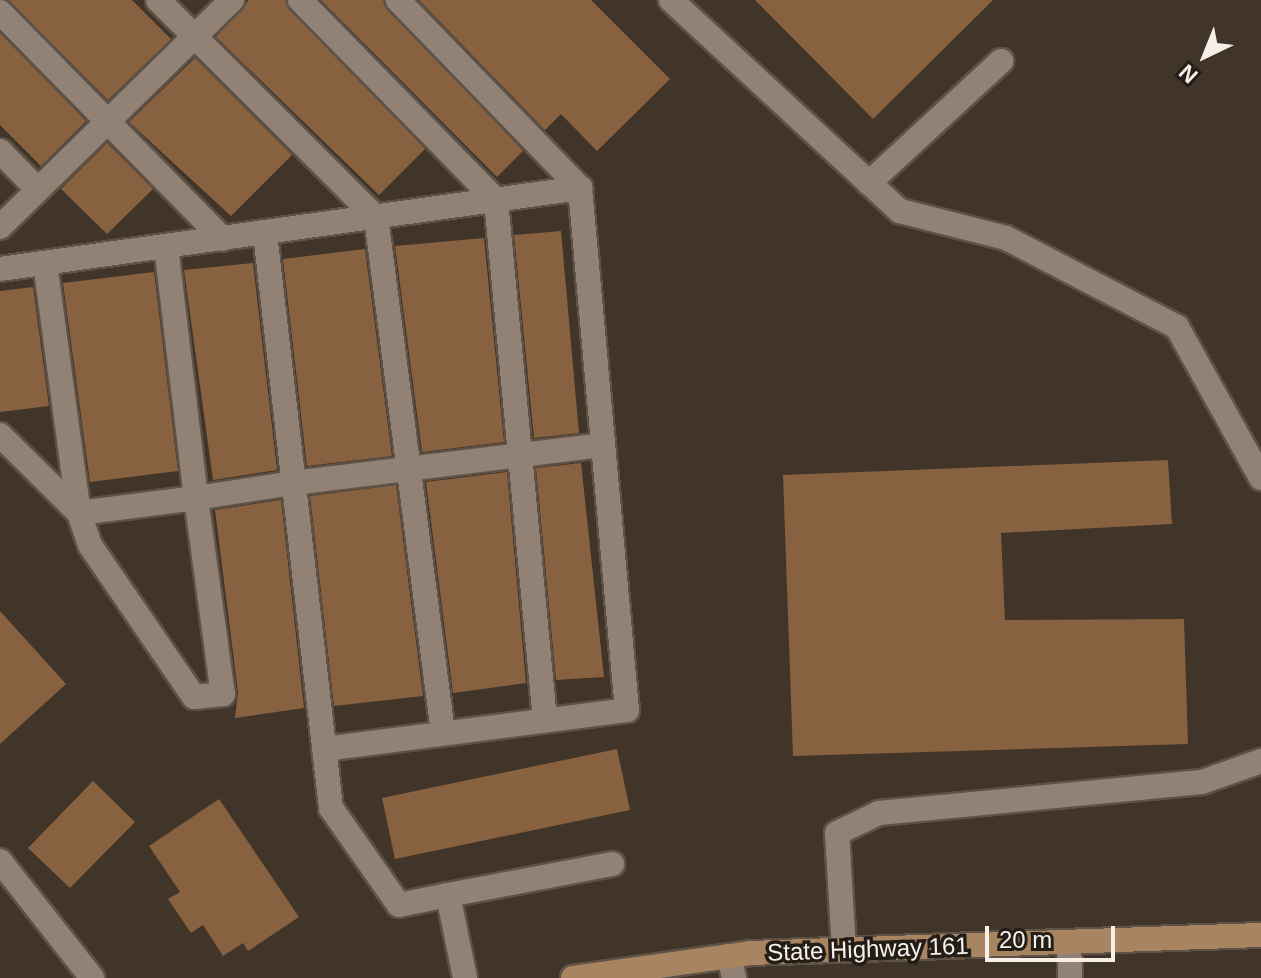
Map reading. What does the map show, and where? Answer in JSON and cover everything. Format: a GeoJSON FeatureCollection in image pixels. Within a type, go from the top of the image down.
{"type":"FeatureCollection","features":[{"type":"Feature","properties":{"kind":"main road","name":"State Highway 161"},"geometry":{"type":"LineString","coordinates":[[573,978],[731,967],[844,950],[1261,935]]}},
{"type":"Feature","properties":{"kind":"street"},"geometry":{"type":"LineString","coordinates":[[158,0],[376,217],[443,733]]}},
{"type":"Feature","properties":{"kind":"street"},"geometry":{"type":"LineString","coordinates":[[0,227],[232,0]]}},
{"type":"Feature","properties":{"kind":"street"},"geometry":{"type":"LineString","coordinates":[[300,0],[496,200],[545,720]]}},
{"type":"Feature","properties":{"kind":"street"},"geometry":{"type":"LineString","coordinates":[[324,749],[627,710],[580,188],[398,0]]}},
{"type":"Feature","properties":{"kind":"street"},"geometry":{"type":"LineString","coordinates":[[671,0],[900,211],[1006,238],[1177,327],[1261,478]]}},
{"type":"Feature","properties":{"kind":"street"},"geometry":{"type":"LineString","coordinates":[[0,12],[223,239]]}},
{"type":"Feature","properties":{"kind":"street"},"geometry":{"type":"LineString","coordinates":[[869,183],[1001,61]]}},
{"type":"Feature","properties":{"kind":"street"},"geometry":{"type":"LineString","coordinates":[[0,151],[38,190]]}},
{"type":"Feature","properties":{"kind":"street"},"geometry":{"type":"LineString","coordinates":[[0,269],[580,188]]}},
{"type":"Feature","properties":{"kind":"street"},"geometry":{"type":"LineString","coordinates":[[265,233],[331,808],[399,905],[612,864]]}},
{"type":"Feature","properties":{"kind":"street"},"geometry":{"type":"LineString","coordinates":[[45,263],[79,513],[90,545],[194,697],[223,694],[166,246]]}},
{"type":"Feature","properties":{"kind":"street"},"geometry":{"type":"LineString","coordinates":[[0,435],[79,513]]}},
{"type":"Feature","properties":{"kind":"street"},"geometry":{"type":"LineString","coordinates":[[79,513],[602,445]]}},
{"type":"Feature","properties":{"kind":"street"},"geometry":{"type":"LineString","coordinates":[[844,950],[837,833],[879,813],[1202,782],[1261,761]]}},
{"type":"Feature","properties":{"kind":"street"},"geometry":{"type":"LineString","coordinates":[[0,861],[92,978]]}},
{"type":"Feature","properties":{"kind":"street"},"geometry":{"type":"LineString","coordinates":[[448,895],[465,978]]}},
{"type":"Feature","properties":{"kind":"street"},"geometry":{"type":"LineString","coordinates":[[1069,942],[1070,978]]}},
{"type":"Feature","properties":{"kind":"building"},"geometry":{"type":"Polygon","coordinates":[[[8,0],[132,0],[171,39],[108,100],[8,0]]]}},
{"type":"Feature","properties":{"kind":"building"},"geometry":{"type":"Polygon","coordinates":[[[249,0],[285,0],[425,149],[379,195],[216,37],[249,0]]]}},
{"type":"Feature","properties":{"kind":"building"},"geometry":{"type":"Polygon","coordinates":[[[321,0],[383,0],[523,151],[497,177],[321,0]]]}},
{"type":"Feature","properties":{"kind":"building"},"geometry":{"type":"Polygon","coordinates":[[[419,0],[591,0],[670,79],[597,151],[561,114],[545,130],[419,0]]]}},
{"type":"Feature","properties":{"kind":"building"},"geometry":{"type":"Polygon","coordinates":[[[755,0],[993,0],[873,119],[755,0]]]}},
{"type":"Feature","properties":{"kind":"building"},"geometry":{"type":"Polygon","coordinates":[[[0,33],[86,121],[41,166],[0,125],[0,33]]]}},
{"type":"Feature","properties":{"kind":"building"},"geometry":{"type":"Polygon","coordinates":[[[195,58],[292,155],[231,216],[129,122],[195,58]]]}},
{"type":"Feature","properties":{"kind":"building"},"geometry":{"type":"Polygon","coordinates":[[[107,143],[153,189],[107,234],[61,189],[107,143]]]}},
{"type":"Feature","properties":{"kind":"building"},"geometry":{"type":"Polygon","coordinates":[[[561,231],[579,433],[534,438],[514,235],[561,231]]]}},
{"type":"Feature","properties":{"kind":"building"},"geometry":{"type":"Polygon","coordinates":[[[484,238],[504,442],[422,452],[395,246],[484,238]]]}},
{"type":"Feature","properties":{"kind":"building"},"geometry":{"type":"Polygon","coordinates":[[[365,249],[392,456],[307,466],[283,259],[365,249]]]}},
{"type":"Feature","properties":{"kind":"building"},"geometry":{"type":"Polygon","coordinates":[[[253,263],[277,470],[213,480],[184,270],[253,263]]]}},
{"type":"Feature","properties":{"kind":"building"},"geometry":{"type":"Polygon","coordinates":[[[154,272],[178,471],[90,482],[63,283],[154,272]]]}},
{"type":"Feature","properties":{"kind":"building"},"geometry":{"type":"Polygon","coordinates":[[[33,287],[49,406],[0,412],[0,291],[33,287]]]}},
{"type":"Feature","properties":{"kind":"building"},"geometry":{"type":"Polygon","coordinates":[[[1168,460],[1172,524],[1001,533],[1005,620],[1184,619],[1188,744],[793,756],[783,475],[1168,460]]]}},
{"type":"Feature","properties":{"kind":"building"},"geometry":{"type":"Polygon","coordinates":[[[581,463],[604,677],[556,680],[536,468],[581,463]]]}},
{"type":"Feature","properties":{"kind":"building"},"geometry":{"type":"Polygon","coordinates":[[[507,472],[526,683],[453,693],[426,482],[507,472]]]}},
{"type":"Feature","properties":{"kind":"building"},"geometry":{"type":"Polygon","coordinates":[[[396,485],[423,696],[334,706],[310,496],[396,485]]]}},
{"type":"Feature","properties":{"kind":"building"},"geometry":{"type":"Polygon","coordinates":[[[281,500],[304,708],[235,718],[238,692],[215,510],[281,500]]]}},
{"type":"Feature","properties":{"kind":"building"},"geometry":{"type":"Polygon","coordinates":[[[0,611],[66,684],[0,744],[0,611]]]}},
{"type":"Feature","properties":{"kind":"building"},"geometry":{"type":"Polygon","coordinates":[[[617,749],[630,810],[395,859],[382,798],[617,749]]]}},
{"type":"Feature","properties":{"kind":"building"},"geometry":{"type":"Polygon","coordinates":[[[93,781],[135,822],[70,888],[28,848],[93,781]]]}},
{"type":"Feature","properties":{"kind":"building"},"geometry":{"type":"Polygon","coordinates":[[[219,799],[299,917],[248,951],[243,943],[223,956],[203,925],[191,933],[168,899],[180,892],[149,846],[219,799]]]}}]}
